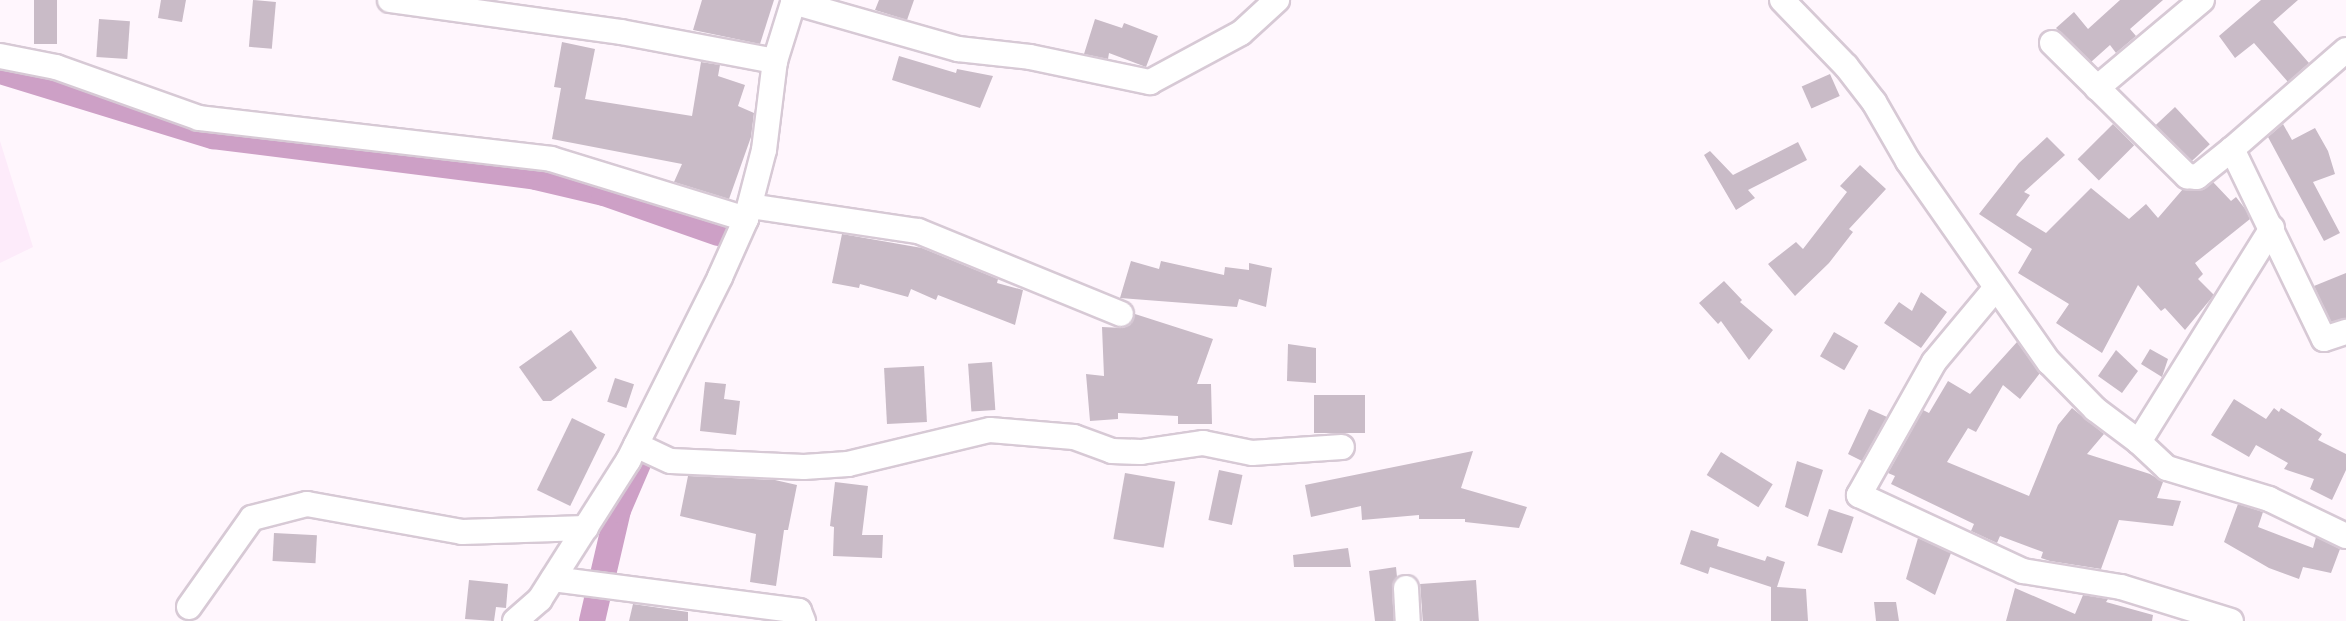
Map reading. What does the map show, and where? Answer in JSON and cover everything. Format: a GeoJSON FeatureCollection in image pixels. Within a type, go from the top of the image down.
{"type":"FeatureCollection","features":[{"type":"Feature","properties":{"kind":"street"},"geometry":{"type":"LineString","coordinates":[[390,0],[621,32],[776,61]]}},
{"type":"Feature","properties":{"kind":"street"},"geometry":{"type":"LineString","coordinates":[[515,621],[540,599],[636,445],[748,212],[764,150],[776,61],[793,1],[958,49],[1030,57],[1149,82],[1241,33],[1277,0]]}},
{"type":"Feature","properties":{"kind":"street"},"geometry":{"type":"LineString","coordinates":[[1782,0],[1846,66],[1874,102],[1908,161],[1995,289],[2049,362],[2095,409],[2139,442],[2167,468],[2269,499],[2346,536]]}},
{"type":"Feature","properties":{"kind":"street"},"geometry":{"type":"LineString","coordinates":[[2097,88],[2202,0]]}},
{"type":"Feature","properties":{"kind":"street"},"geometry":{"type":"LineString","coordinates":[[2052,43],[2187,176],[2198,177],[2346,50]]}},
{"type":"Feature","properties":{"kind":"street"},"geometry":{"type":"LineString","coordinates":[[0,56],[56,67],[199,118],[551,159],[748,212],[918,231],[1120,314]]}},
{"type":"Feature","properties":{"kind":"street"},"geometry":{"type":"LineString","coordinates":[[2232,148],[2324,339],[2346,332]]}},
{"type":"Feature","properties":{"kind":"street"},"geometry":{"type":"LineString","coordinates":[[2139,442],[2272,228]]}},
{"type":"Feature","properties":{"kind":"street"},"geometry":{"type":"LineString","coordinates":[[1995,289],[1934,362],[1859,495],[2023,571],[2121,586],[2197,607],[2231,621]]}},
{"type":"Feature","properties":{"kind":"street"},"geometry":{"type":"LineString","coordinates":[[636,445],[671,460],[804,467],[848,464],[990,430],[1074,436],[1112,451],[1131,452],[1203,443],[1252,453],[1342,447]]}},
{"type":"Feature","properties":{"kind":"street"},"geometry":{"type":"LineString","coordinates":[[189,607],[252,518],[307,504],[462,531],[586,528]]}},
{"type":"Feature","properties":{"kind":"street"},"geometry":{"type":"LineString","coordinates":[[553,579],[799,611],[803,621]]}},
{"type":"Feature","properties":{"kind":"street"},"geometry":{"type":"LineString","coordinates":[[1406,588],[1408,621]]}},
{"type":"Feature","properties":{"kind":"shaded area"},"geometry":{"type":"Polygon","coordinates":[[[0,141],[33,247],[0,263],[0,141]]]}},
{"type":"Feature","properties":{"kind":"building"},"geometry":{"type":"Polygon","coordinates":[[[34,0],[57,0],[57,44],[34,44],[34,0]]]}},
{"type":"Feature","properties":{"kind":"building"},"geometry":{"type":"Polygon","coordinates":[[[161,0],[186,0],[182,22],[158,18],[161,0]]]}},
{"type":"Feature","properties":{"kind":"building"},"geometry":{"type":"Polygon","coordinates":[[[253,0],[276,2],[272,49],[249,47],[253,0]]]}},
{"type":"Feature","properties":{"kind":"building"},"geometry":{"type":"Polygon","coordinates":[[[702,0],[774,0],[760,44],[693,30],[702,0]]]}},
{"type":"Feature","properties":{"kind":"building"},"geometry":{"type":"Polygon","coordinates":[[[879,0],[914,0],[907,20],[875,10],[879,0]]]}},
{"type":"Feature","properties":{"kind":"building"},"geometry":{"type":"Polygon","coordinates":[[[2120,0],[2163,0],[2130,29],[2136,36],[2116,53],[2110,45],[2091,62],[2056,28],[2074,12],[2088,29],[2120,0]]]}},
{"type":"Feature","properties":{"kind":"building"},"geometry":{"type":"Polygon","coordinates":[[[2261,0],[2298,0],[2273,22],[2309,63],[2288,82],[2254,43],[2235,58],[2219,36],[2261,0]]]}},
{"type":"Feature","properties":{"kind":"building"},"geometry":{"type":"Polygon","coordinates":[[[99,19],[130,21],[127,59],[96,57],[99,19]]]}},
{"type":"Feature","properties":{"kind":"building"},"geometry":{"type":"Polygon","coordinates":[[[1095,19],[1122,28],[1124,23],[1158,36],[1146,67],[1109,53],[1108,59],[1084,54],[1095,19]]]}},
{"type":"Feature","properties":{"kind":"building"},"geometry":{"type":"Polygon","coordinates":[[[562,42],[595,49],[585,99],[692,116],[701,62],[720,65],[718,76],[745,85],[738,106],[754,113],[751,137],[729,199],[674,182],[682,164],[552,139],[561,88],[554,87],[562,42]]]}},
{"type":"Feature","properties":{"kind":"building"},"geometry":{"type":"Polygon","coordinates":[[[899,56],[956,73],[957,69],[993,76],[980,108],[892,80],[899,56]]]}},
{"type":"Feature","properties":{"kind":"building"},"geometry":{"type":"Polygon","coordinates":[[[1830,74],[1840,96],[1811,109],[1802,87],[1830,74]]]}},
{"type":"Feature","properties":{"kind":"building"},"geometry":{"type":"Polygon","coordinates":[[[2175,107],[2210,144],[2190,163],[2155,125],[2175,107]]]}},
{"type":"Feature","properties":{"kind":"building"},"geometry":{"type":"Polygon","coordinates":[[[2113,124],[2134,145],[2099,181],[2078,159],[2113,124]]]}},
{"type":"Feature","properties":{"kind":"building"},"geometry":{"type":"Polygon","coordinates":[[[2283,124],[2292,140],[2315,128],[2328,151],[2335,174],[2313,182],[2340,233],[2324,241],[2268,137],[2283,124]]]}},
{"type":"Feature","properties":{"kind":"building"},"geometry":{"type":"Polygon","coordinates":[[[2047,137],[2065,155],[2024,192],[2030,195],[2016,215],[2046,233],[2091,188],[2129,219],[2146,204],[2158,218],[2183,189],[2196,191],[2213,182],[2231,201],[2236,197],[2246,210],[2250,219],[2195,263],[2203,274],[2198,279],[2214,295],[2185,330],[2165,308],[2161,311],[2138,285],[2102,353],[2056,323],[2069,304],[2018,273],[2032,249],[1979,214],[2019,163],[2047,137]]]}},
{"type":"Feature","properties":{"kind":"building"},"geometry":{"type":"Polygon","coordinates":[[[1798,142],[1807,160],[1748,190],[1755,198],[1736,210],[1704,155],[1710,151],[1733,175],[1798,142]]]}},
{"type":"Feature","properties":{"kind":"building"},"geometry":{"type":"Polygon","coordinates":[[[1860,165],[1886,189],[1849,229],[1853,232],[1829,263],[1795,296],[1768,264],[1796,242],[1803,249],[1847,192],[1840,186],[1860,165]]]}},
{"type":"Feature","properties":{"kind":"building"},"geometry":{"type":"Polygon","coordinates":[[[842,234],[922,248],[998,279],[997,283],[1023,290],[1015,325],[938,295],[936,300],[911,289],[908,297],[860,284],[859,288],[832,283],[842,234]]]}},
{"type":"Feature","properties":{"kind":"building"},"geometry":{"type":"Polygon","coordinates":[[[1131,261],[1159,269],[1161,261],[1224,275],[1225,267],[1249,270],[1249,263],[1272,268],[1266,307],[1239,299],[1237,307],[1120,298],[1131,261]]]}},
{"type":"Feature","properties":{"kind":"building"},"geometry":{"type":"Polygon","coordinates":[[[2346,273],[2346,318],[2331,322],[2314,286],[2346,273]]]}},
{"type":"Feature","properties":{"kind":"building"},"geometry":{"type":"Polygon","coordinates":[[[1724,281],[1742,300],[1740,302],[1773,330],[1749,360],[1721,321],[1718,324],[1699,303],[1724,281]]]}},
{"type":"Feature","properties":{"kind":"building"},"geometry":{"type":"Polygon","coordinates":[[[1921,292],[1947,312],[1921,348],[1884,323],[1899,302],[1912,311],[1921,292]]]}},
{"type":"Feature","properties":{"kind":"building"},"geometry":{"type":"Polygon","coordinates":[[[1135,314],[1213,339],[1197,384],[1211,384],[1212,424],[1178,424],[1178,416],[1118,413],[1118,419],[1090,421],[1086,374],[1104,376],[1102,327],[1123,328],[1130,325],[1135,314]]]}},
{"type":"Feature","properties":{"kind":"building"},"geometry":{"type":"Polygon","coordinates":[[[571,330],[597,368],[551,401],[543,401],[519,367],[571,330]]]}},
{"type":"Feature","properties":{"kind":"building"},"geometry":{"type":"Polygon","coordinates":[[[1834,332],[1858,346],[1844,370],[1820,356],[1834,332]]]}},
{"type":"Feature","properties":{"kind":"building"},"geometry":{"type":"Polygon","coordinates":[[[2017,342],[2040,373],[2020,399],[2003,385],[1976,432],[1968,428],[1947,462],[2029,496],[2058,425],[2072,408],[2104,434],[2087,454],[2150,474],[2163,482],[2157,498],[2181,501],[2173,526],[2119,520],[2101,569],[2050,561],[2041,558],[2043,552],[2000,536],[1997,543],[1971,531],[1974,524],[1891,484],[1895,476],[1888,473],[1923,410],[1929,413],[1948,381],[1970,394],[2017,342]]]}},
{"type":"Feature","properties":{"kind":"building"},"geometry":{"type":"Polygon","coordinates":[[[1288,344],[1316,348],[1316,383],[1287,381],[1288,344]]]}},
{"type":"Feature","properties":{"kind":"building"},"geometry":{"type":"Polygon","coordinates":[[[2150,349],[2168,359],[2162,377],[2141,364],[2150,349]]]}},
{"type":"Feature","properties":{"kind":"building"},"geometry":{"type":"Polygon","coordinates":[[[2116,350],[2138,371],[2122,393],[2098,376],[2116,350]]]}},
{"type":"Feature","properties":{"kind":"building"},"geometry":{"type":"Polygon","coordinates":[[[992,362],[995,410],[971,412],[968,364],[992,362]]]}},
{"type":"Feature","properties":{"kind":"building"},"geometry":{"type":"Polygon","coordinates":[[[924,366],[927,422],[887,424],[884,368],[924,366]]]}},
{"type":"Feature","properties":{"kind":"building"},"geometry":{"type":"Polygon","coordinates":[[[615,378],[634,384],[626,408],[607,402],[615,378]]]}},
{"type":"Feature","properties":{"kind":"building"},"geometry":{"type":"Polygon","coordinates":[[[705,382],[726,384],[724,399],[740,401],[736,435],[700,431],[705,382]]]}},
{"type":"Feature","properties":{"kind":"building"},"geometry":{"type":"Polygon","coordinates":[[[1314,395],[1365,395],[1365,433],[1314,433],[1314,395]]]}},
{"type":"Feature","properties":{"kind":"building"},"geometry":{"type":"Polygon","coordinates":[[[2234,399],[2266,419],[2274,408],[2279,412],[2281,408],[2322,434],[2318,440],[2346,454],[2346,470],[2332,500],[2310,489],[2314,479],[2284,469],[2288,463],[2256,445],[2249,457],[2211,435],[2234,399]]]}},
{"type":"Feature","properties":{"kind":"building"},"geometry":{"type":"Polygon","coordinates":[[[1869,409],[1887,417],[1862,461],[1848,454],[1869,409]]]}},
{"type":"Feature","properties":{"kind":"building"},"geometry":{"type":"Polygon","coordinates":[[[572,418],[605,434],[570,506],[537,490],[572,418]]]}},
{"type":"Feature","properties":{"kind":"building"},"geometry":{"type":"Polygon","coordinates":[[[1473,451],[1461,488],[1527,507],[1519,528],[1465,522],[1465,519],[1419,519],[1419,515],[1362,520],[1361,506],[1311,517],[1305,485],[1473,451]]]}},
{"type":"Feature","properties":{"kind":"building"},"geometry":{"type":"Polygon","coordinates":[[[1721,452],[1773,484],[1758,507],[1707,475],[1721,452]]]}},
{"type":"Feature","properties":{"kind":"building"},"geometry":{"type":"Polygon","coordinates":[[[1797,461],[1823,470],[1808,517],[1785,507],[1797,461]]]}},
{"type":"Feature","properties":{"kind":"building"},"geometry":{"type":"Polygon","coordinates":[[[1219,470],[1242,475],[1232,525],[1208,520],[1219,470]]]}},
{"type":"Feature","properties":{"kind":"building"},"geometry":{"type":"Polygon","coordinates":[[[1125,473],[1175,482],[1164,548],[1113,539],[1125,473]]]}},
{"type":"Feature","properties":{"kind":"building"},"geometry":{"type":"Polygon","coordinates":[[[688,476],[775,480],[797,485],[788,530],[784,530],[776,586],[750,582],[756,534],[680,516],[688,476]]]}},
{"type":"Feature","properties":{"kind":"building"},"geometry":{"type":"Polygon","coordinates":[[[835,482],[868,486],[862,535],[883,535],[882,558],[833,556],[834,527],[830,526],[835,482]]]}},
{"type":"Feature","properties":{"kind":"building"},"geometry":{"type":"Polygon","coordinates":[[[2238,504],[2263,512],[2258,527],[2313,548],[2316,537],[2340,549],[2331,573],[2303,567],[2299,579],[2269,568],[2224,542],[2238,504]]]}},
{"type":"Feature","properties":{"kind":"building"},"geometry":{"type":"Polygon","coordinates":[[[1829,509],[1854,517],[1842,553],[1817,545],[1829,509]]]}},
{"type":"Feature","properties":{"kind":"building"},"geometry":{"type":"Polygon","coordinates":[[[1691,530],[1719,539],[1717,546],[1765,561],[1767,556],[1785,562],[1777,587],[1806,589],[1808,621],[1771,621],[1771,587],[1710,567],[1708,574],[1680,564],[1691,530]]]}},
{"type":"Feature","properties":{"kind":"building"},"geometry":{"type":"Polygon","coordinates":[[[274,533],[317,535],[315,563],[273,561],[274,533]]]}},
{"type":"Feature","properties":{"kind":"building"},"geometry":{"type":"Polygon","coordinates":[[[1918,538],[1951,553],[1935,595],[1906,579],[1918,538]]]}},
{"type":"Feature","properties":{"kind":"building"},"geometry":{"type":"Polygon","coordinates":[[[1348,548],[1351,567],[1294,567],[1293,555],[1348,548]]]}},
{"type":"Feature","properties":{"kind":"building"},"geometry":{"type":"Polygon","coordinates":[[[1396,567],[1397,577],[1392,589],[1394,621],[1375,621],[1369,571],[1396,567]]]}},
{"type":"Feature","properties":{"kind":"building"},"geometry":{"type":"Polygon","coordinates":[[[469,580],[508,584],[506,608],[496,607],[494,621],[465,619],[469,580]]]}},
{"type":"Feature","properties":{"kind":"building"},"geometry":{"type":"Polygon","coordinates":[[[1476,580],[1479,621],[1423,621],[1420,584],[1476,580]]]}},
{"type":"Feature","properties":{"kind":"building"},"geometry":{"type":"Polygon","coordinates":[[[2015,588],[2075,614],[2083,595],[2108,599],[2106,602],[2153,615],[2152,621],[2006,621],[2015,588]]]}},
{"type":"Feature","properties":{"kind":"building"},"geometry":{"type":"Polygon","coordinates":[[[1874,602],[1896,602],[1899,621],[1876,621],[1874,602]]]}},
{"type":"Feature","properties":{"kind":"building"},"geometry":{"type":"Polygon","coordinates":[[[633,604],[688,612],[688,621],[629,621],[633,604]]]}},
{"type":"Feature","properties":{"kind":"waterway"},"geometry":{"type":"LineString","coordinates":[[0,71],[213,136],[536,177],[604,193],[718,233]]}},
{"type":"Feature","properties":{"kind":"waterway"},"geometry":{"type":"LineString","coordinates":[[602,579],[618,510],[640,459]]}},
{"type":"Feature","properties":{"kind":"waterway"},"geometry":{"type":"LineString","coordinates":[[592,621],[598,595]]}}]}
